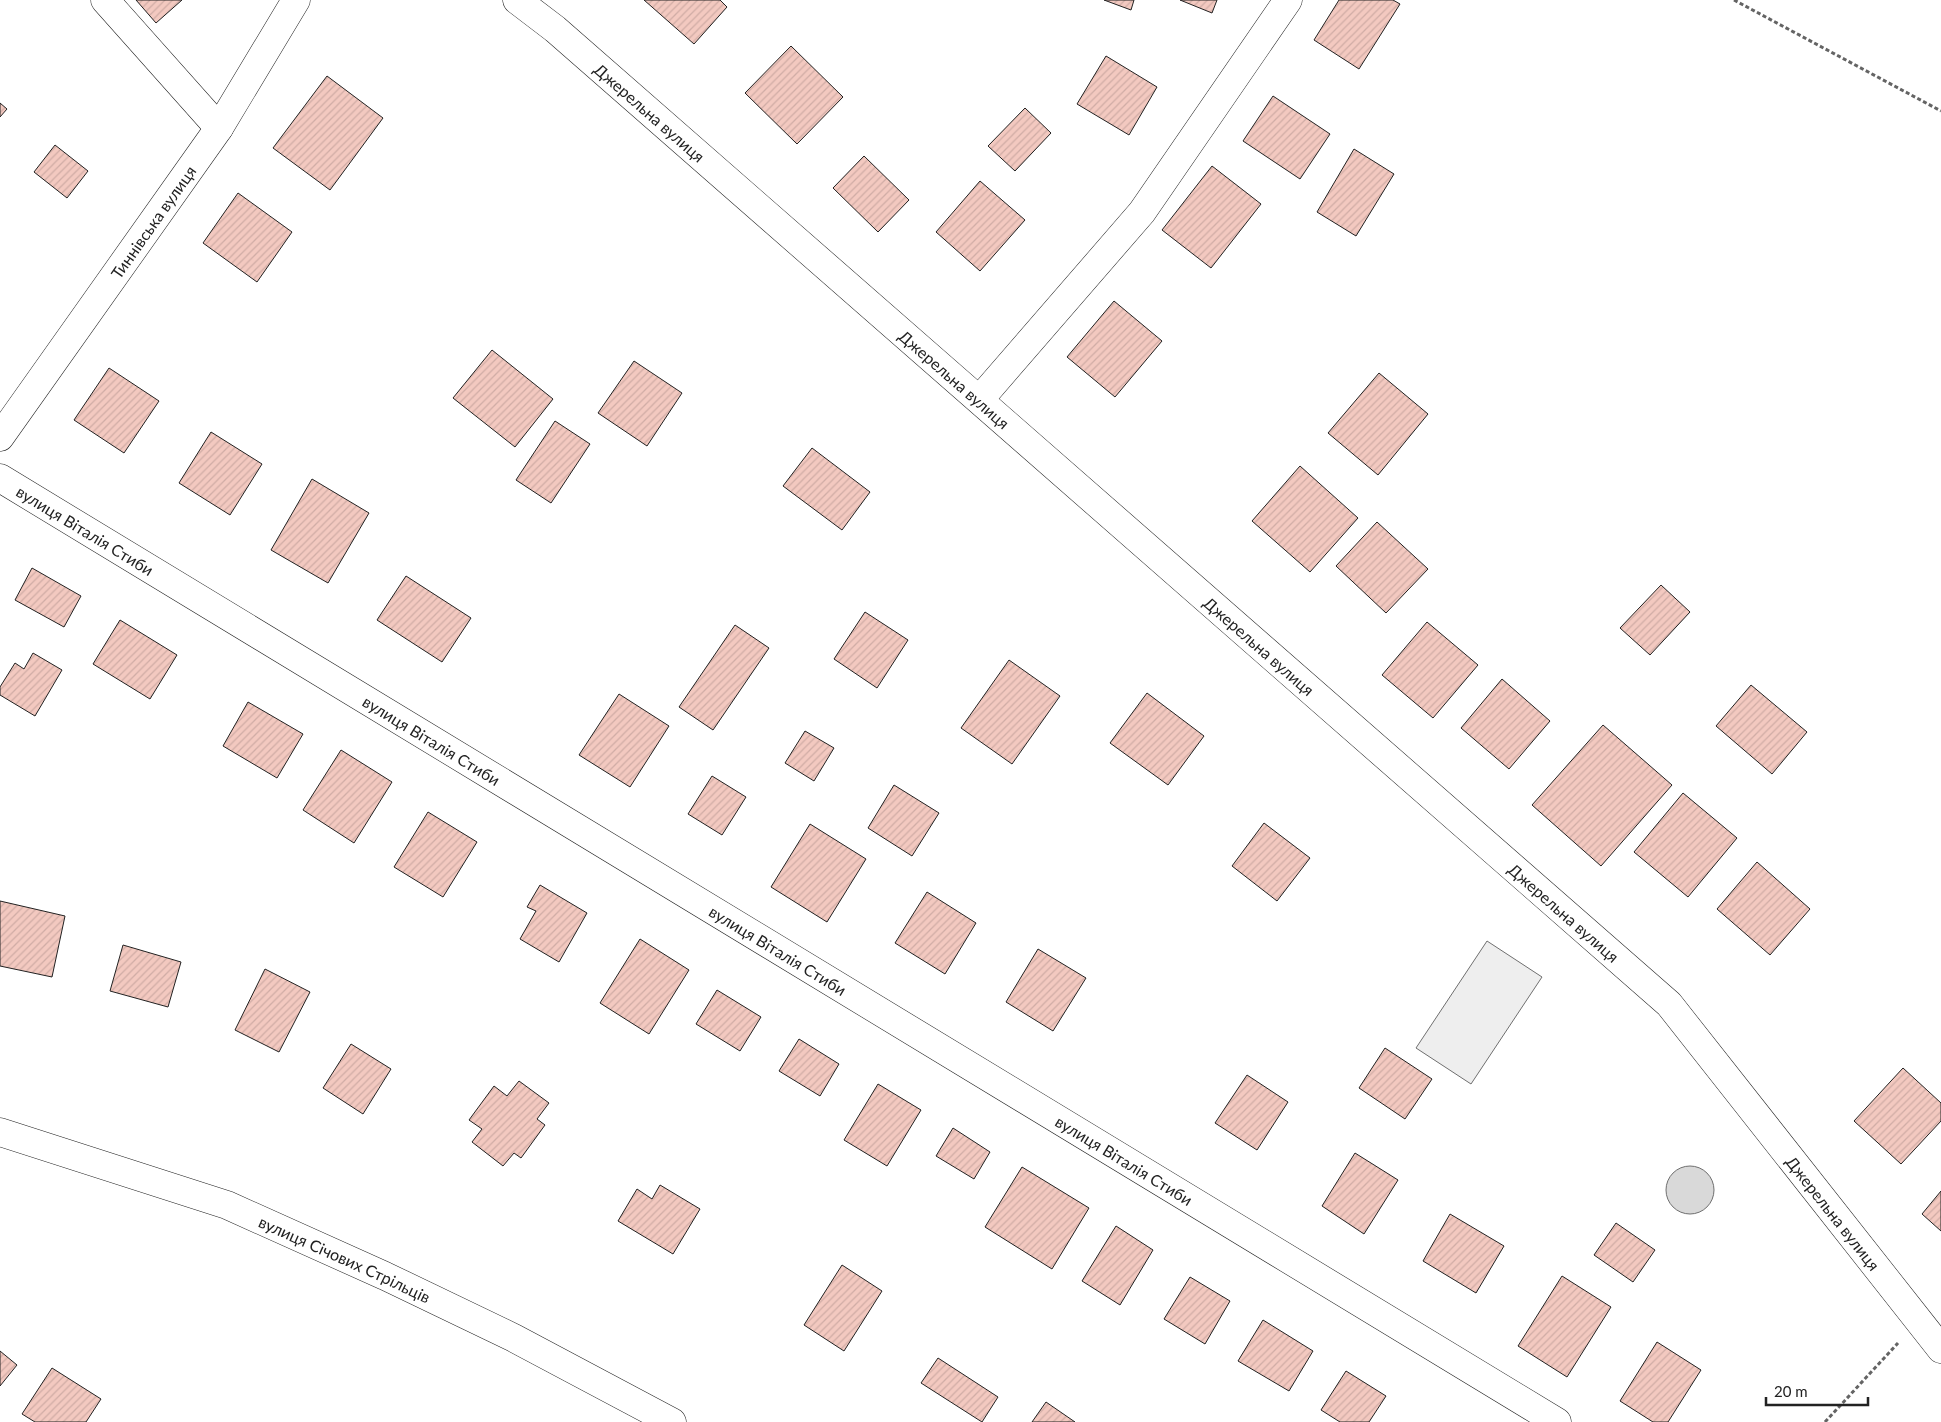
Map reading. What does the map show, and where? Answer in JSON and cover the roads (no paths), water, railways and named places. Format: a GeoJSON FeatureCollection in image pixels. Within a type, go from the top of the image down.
{"type":"FeatureCollection","features":[{"type":"Feature","properties":{"kind":"street"},"geometry":{"type":"LineString","coordinates":[[105,0],[218,128]]}},
{"type":"Feature","properties":{"kind":"street","name":"Тиннівська вулиця"},"geometry":{"type":"LineString","coordinates":[[0,437],[218,128],[296,0]]}},
{"type":"Feature","properties":{"kind":"street","name":"Джерельна вулиця"},"geometry":{"type":"LineString","coordinates":[[517,0],[555,29],[980,399],[1669,1004],[1941,1349]]}},
{"type":"Feature","properties":{"kind":"street"},"geometry":{"type":"LineString","coordinates":[[980,399],[1142,212],[1288,0]]}},
{"type":"Feature","properties":{"kind":"street","name":"вулиця Віталія Стиби"},"geometry":{"type":"LineString","coordinates":[[0,478],[1557,1422]]}},
{"type":"Feature","properties":{"kind":"street","name":"вулиця Січових Стрільців"},"geometry":{"type":"LineString","coordinates":[[0,1132],[227,1205],[385,1276],[514,1338],[672,1422]]}}]}
